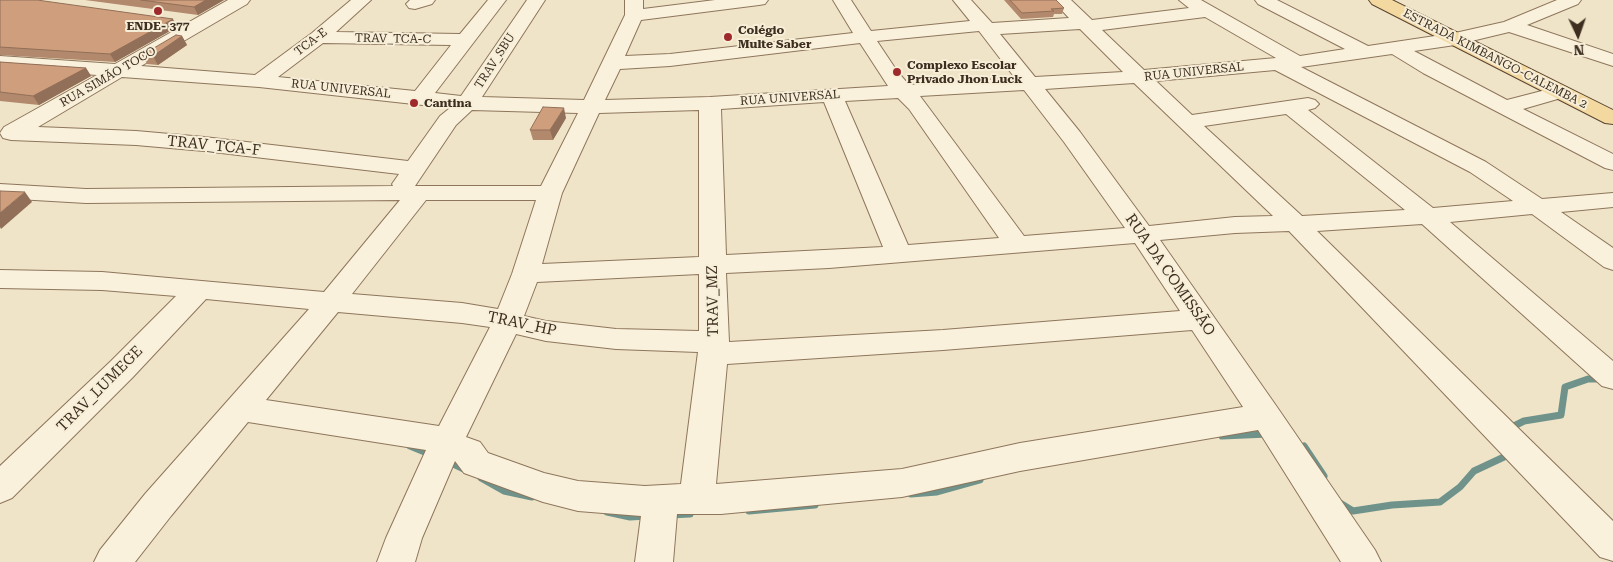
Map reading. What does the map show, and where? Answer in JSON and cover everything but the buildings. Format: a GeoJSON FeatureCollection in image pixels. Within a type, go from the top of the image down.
{"type":"FeatureCollection","features":[{"type":"Feature","properties":{"kind":"main road","name":"ESTRADA KIMBANGO-CALEMBA 2"},"geometry":{"type":"LineString","coordinates":[[1378,0],[1613,118]]}},
{"type":"Feature","properties":{"kind":"street","name":"RUA SIMÃO TOCO"},"geometry":{"type":"LineString","coordinates":[[6,136],[241,0]]}},
{"type":"Feature","properties":{"kind":"street","name":"TCA-E"},"geometry":{"type":"LineString","coordinates":[[259,81],[319,37],[362,0]]}},
{"type":"Feature","properties":{"kind":"street"},"geometry":{"type":"LineString","coordinates":[[421,97],[497,0]]}},
{"type":"Feature","properties":{"kind":"street","name":"TRAV_SBU"},"geometry":{"type":"LineString","coordinates":[[113,562],[240,408],[331,302],[411,184],[448,121],[467,103],[536,0]]}},
{"type":"Feature","properties":{"kind":"street"},"geometry":{"type":"LineString","coordinates":[[396,562],[404,538],[446,444],[508,321],[526,274],[550,192],[612,63],[634,7],[759,0]]}},
{"type":"Feature","properties":{"kind":"street"},"geometry":{"type":"LineString","coordinates":[[842,0],[889,75],[916,105],[1017,245]]}},
{"type":"Feature","properties":{"kind":"street","name":"RUA DA COMISSÃO"},"geometry":{"type":"LineString","coordinates":[[962,0],[986,27],[1072,137],[1142,234],[1266,416],[1362,562]]}},
{"type":"Feature","properties":{"kind":"street"},"geometry":{"type":"LineString","coordinates":[[1064,0],[1085,24],[1295,224],[1613,545]]}},
{"type":"Feature","properties":{"kind":"street"},"geometry":{"type":"LineString","coordinates":[[1188,0],[1347,99],[1478,167],[1613,261]]}},
{"type":"Feature","properties":{"kind":"street"},"geometry":{"type":"LineString","coordinates":[[1264,0],[1365,52]]}},
{"type":"Feature","properties":{"kind":"street","name":"RUA UNIVERSAL"},"geometry":{"type":"LineString","coordinates":[[0,62],[259,81],[467,103],[591,107],[710,103],[1140,77],[1288,63],[1397,49],[1455,39],[1510,26],[1572,0]]}},
{"type":"Feature","properties":{"kind":"street"},"geometry":{"type":"LineString","coordinates":[[612,63],[665,60],[865,36],[986,27],[1085,24],[1208,12]]}},
{"type":"Feature","properties":{"kind":"street"},"geometry":{"type":"LineString","coordinates":[[178,20],[200,23]]}},
{"type":"Feature","properties":{"kind":"street"},"geometry":{"type":"LineString","coordinates":[[1510,26],[1613,60]]}},
{"type":"Feature","properties":{"kind":"street","name":"TRAV_TCA-C"},"geometry":{"type":"LineString","coordinates":[[319,37],[467,40]]}},
{"type":"Feature","properties":{"kind":"street"},"geometry":{"type":"LineString","coordinates":[[1397,49],[1430,69],[1613,163]]}},
{"type":"Feature","properties":{"kind":"street"},"geometry":{"type":"LineString","coordinates":[[1505,106],[1561,92]]}},
{"type":"Feature","properties":{"kind":"street"},"geometry":{"type":"LineString","coordinates":[[832,96],[900,254]]}},
{"type":"Feature","properties":{"kind":"street"},"geometry":{"type":"LineString","coordinates":[[1188,122],[1347,99]]}},
{"type":"Feature","properties":{"kind":"street","name":"TRAV_MZ"},"geometry":{"type":"LineString","coordinates":[[697,498],[713,348],[710,103]]}},
{"type":"Feature","properties":{"kind":"street"},"geometry":{"type":"LineString","coordinates":[[1291,107],[1428,216],[1608,370]]}},
{"type":"Feature","properties":{"kind":"street","name":"TRAV_TCA-F"},"geometry":{"type":"LineString","coordinates":[[6,136],[136,138],[291,153],[411,184]]}},
{"type":"Feature","properties":{"kind":"street"},"geometry":{"type":"LineString","coordinates":[[257,193],[291,153]]}},
{"type":"Feature","properties":{"kind":"street"},"geometry":{"type":"LineString","coordinates":[[0,191],[86,196],[257,193],[411,184],[550,192]]}},
{"type":"Feature","properties":{"kind":"street"},"geometry":{"type":"LineString","coordinates":[[526,274],[900,254],[1142,234],[1235,224],[1295,224],[1428,216],[1613,200]]}},
{"type":"Feature","properties":{"kind":"street","name":"TRAV_HP"},"geometry":{"type":"LineString","coordinates":[[0,279],[92,280],[462,313],[508,321],[546,331],[713,348],[943,340],[1088,327],[1200,320]]}},
{"type":"Feature","properties":{"kind":"street","name":"TRAV_LUMEGE"},"geometry":{"type":"LineString","coordinates":[[0,488],[122,369],[199,289]]}},
{"type":"Feature","properties":{"kind":"street"},"geometry":{"type":"LineString","coordinates":[[240,408],[437,439],[468,452],[476,463],[543,487],[578,496],[604,499],[721,499],[902,482],[1020,457],[1266,416]]}},
{"type":"Feature","properties":{"kind":"street"},"geometry":{"type":"LineString","coordinates":[[654,562],[661,499]]}},
{"type":"Feature","properties":{"kind":"waterway"},"geometry":{"type":"LineString","coordinates":[[1510,428],[1524,421],[1561,415],[1565,387],[1588,379],[1613,379]]}},
{"type":"Feature","properties":{"kind":"waterway"},"geometry":{"type":"LineString","coordinates":[[1222,436],[1268,434]]}},
{"type":"Feature","properties":{"kind":"waterway"},"geometry":{"type":"LineString","coordinates":[[410,446],[432,455]]}},
{"type":"Feature","properties":{"kind":"waterway"},"geometry":{"type":"LineString","coordinates":[[1304,446],[1324,476]]}},
{"type":"Feature","properties":{"kind":"waterway"},"geometry":{"type":"LineString","coordinates":[[1340,503],[1353,511],[1392,505],[1440,502],[1460,487],[1474,471],[1504,457],[1506,450]]}},
{"type":"Feature","properties":{"kind":"waterway"},"geometry":{"type":"LineString","coordinates":[[447,461],[466,470]]}},
{"type":"Feature","properties":{"kind":"waterway"},"geometry":{"type":"LineString","coordinates":[[481,478],[504,491],[532,497]]}},
{"type":"Feature","properties":{"kind":"waterway"},"geometry":{"type":"LineString","coordinates":[[911,494],[937,492],[980,480]]}},
{"type":"Feature","properties":{"kind":"waterway"},"geometry":{"type":"LineString","coordinates":[[749,511],[815,505]]}},
{"type":"Feature","properties":{"kind":"waterway"},"geometry":{"type":"LineString","coordinates":[[607,512],[630,517],[647,516]]}},
{"type":"Feature","properties":{"kind":"waterway"},"geometry":{"type":"LineString","coordinates":[[669,515],[690,514]]}},
{"type":"Feature","properties":{"kind":"place","name":"ENDE- 377"},"geometry":{"type":"Point","coordinates":[158,11]}},
{"type":"Feature","properties":{"kind":"place","name":"Colégio Multe Saber"},"geometry":{"type":"Point","coordinates":[728,37]}},
{"type":"Feature","properties":{"kind":"place","name":"Complexo Escolar Privado Jhon Luck"},"geometry":{"type":"Point","coordinates":[897,72]}},
{"type":"Feature","properties":{"kind":"place","name":"Cantina"},"geometry":{"type":"Point","coordinates":[414,103]}}]}
